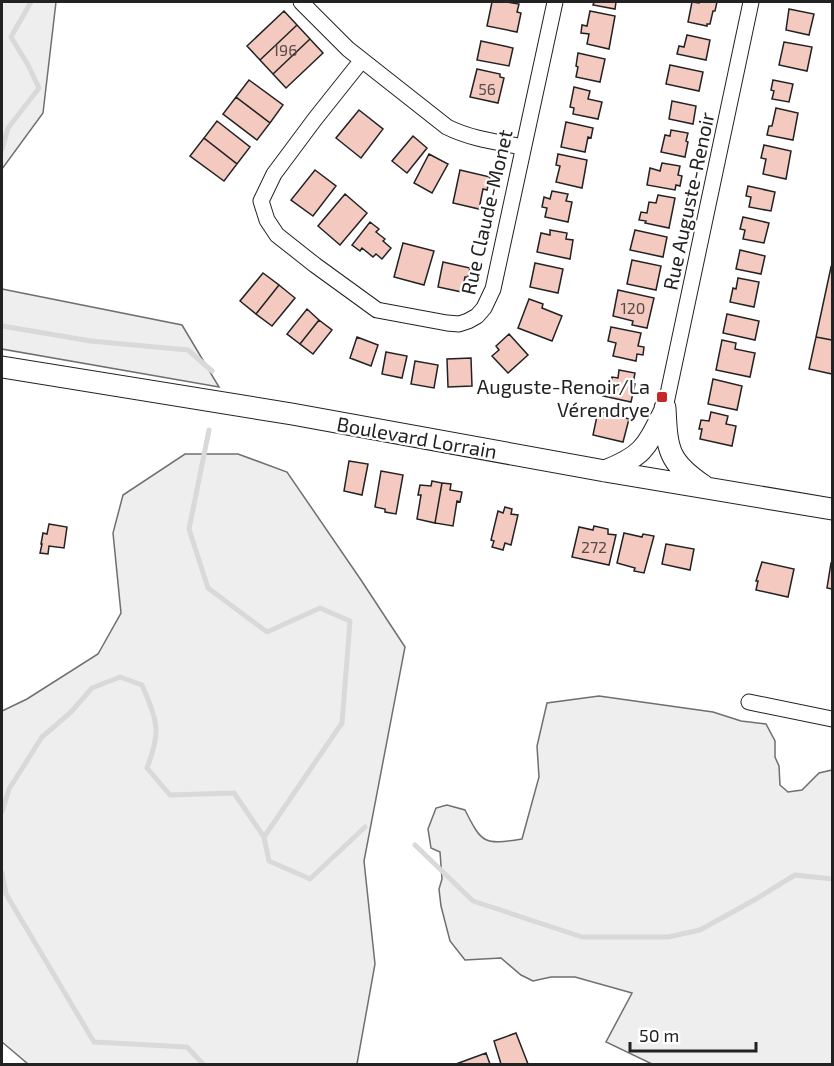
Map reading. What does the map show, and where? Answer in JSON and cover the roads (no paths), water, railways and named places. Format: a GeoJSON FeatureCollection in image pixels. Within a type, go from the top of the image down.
{"type":"FeatureCollection","features":[{"type":"Feature","properties":{"kind":"main road","name":"Boulevard Lorrain"},"geometry":{"type":"LineString","coordinates":[[2,367],[292,414],[605,471],[832,509]]}},
{"type":"Feature","properties":{"kind":"main road"},"geometry":{"type":"LineString","coordinates":[[605,471],[638,455],[653,435],[665,408]]}},
{"type":"Feature","properties":{"kind":"main road"},"geometry":{"type":"LineString","coordinates":[[665,408],[667,441],[671,455],[690,477],[707,488]]}},
{"type":"Feature","properties":{"kind":"street"},"geometry":{"type":"LineString","coordinates":[[301,2],[348,49],[447,127],[477,139],[523,147]]}},
{"type":"Feature","properties":{"kind":"street","name":"Rue Claude-Monet"},"geometry":{"type":"LineString","coordinates":[[362,60],[274,174],[261,201],[267,220],[277,235],[377,310],[459,324],[477,316],[484,308],[493,289],[555,2]]}},
{"type":"Feature","properties":{"kind":"street","name":"Rue Auguste-Renoir"},"geometry":{"type":"LineString","coordinates":[[665,408],[751,2]]}},
{"type":"Feature","properties":{"kind":"street"},"geometry":{"type":"LineString","coordinates":[[749,702],[832,718]]}},
{"type":"Feature","properties":{"kind":"waterway"},"geometry":{"type":"LineString","coordinates":[[2,149],[8,128],[39,88],[11,37],[31,2]]}},
{"type":"Feature","properties":{"kind":"waterway"},"geometry":{"type":"LineString","coordinates":[[2,326],[91,341],[188,350],[212,371]]}},
{"type":"Feature","properties":{"kind":"waterway"},"geometry":{"type":"LineString","coordinates":[[209,430],[189,529],[208,588],[267,632],[320,608],[350,621],[342,723],[264,837]]}},
{"type":"Feature","properties":{"kind":"waterway"},"geometry":{"type":"LineString","coordinates":[[2,812],[9,789],[42,737],[71,712],[92,688],[120,677],[142,685],[154,717],[155,744],[147,768],[170,795],[234,793],[264,837],[269,861],[310,879],[365,827]]}},
{"type":"Feature","properties":{"kind":"waterway"},"geometry":{"type":"LineString","coordinates":[[415,845],[473,901],[582,937],[668,937],[700,930],[795,875],[832,879]]}},
{"type":"Feature","properties":{"kind":"waterway"},"geometry":{"type":"LineString","coordinates":[[2,873],[6,894],[94,1042],[187,1047],[203,1064]]}},
{"type":"Feature","properties":{"kind":"place","name":"Auguste-Renoir/La Vérendrye"},"geometry":{"type":"Point","coordinates":[662,397]}}]}
